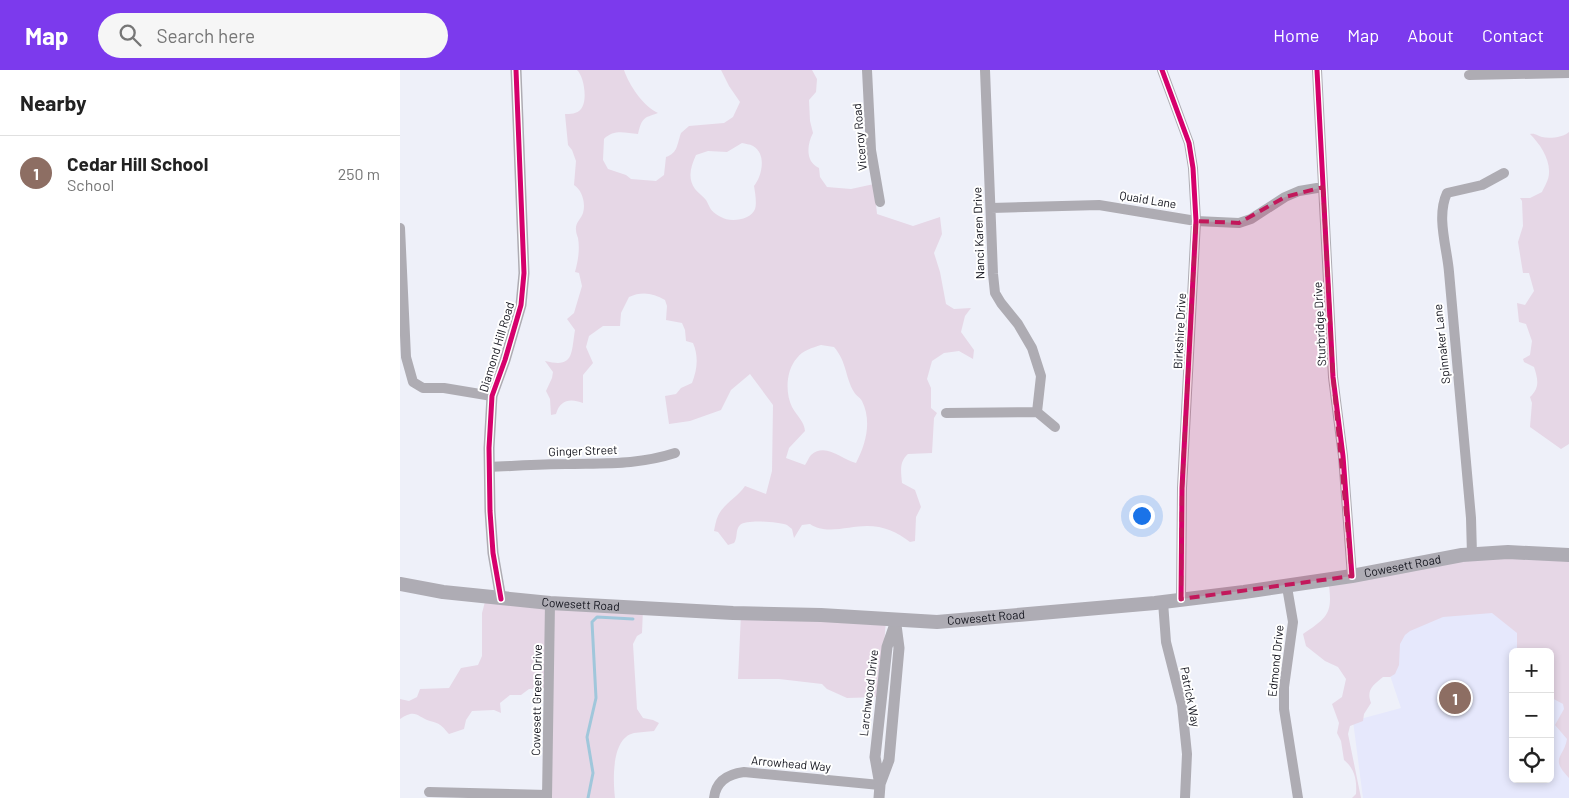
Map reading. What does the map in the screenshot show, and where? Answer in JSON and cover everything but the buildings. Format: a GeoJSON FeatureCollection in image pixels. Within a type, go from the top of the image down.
{"type":"FeatureCollection","features":[{"type":"Feature","properties":{"kind":"main road","name":"Cowesett Road"},"geometry":{"type":"LineString","coordinates":[[400,584],[502,600],[734,614],[821,615],[937,622],[1163,602],[1352,576],[1462,555],[1508,552],[1569,555]]}},
{"type":"Feature","properties":{"kind":"street","name":"Diamond Hill Road"},"geometry":{"type":"LineString","coordinates":[[502,600],[493,553],[489,467],[492,396],[510,346],[521,305],[524,273],[516,70]]}},
{"type":"Feature","properties":{"kind":"street","name":"Viceroy Road"},"geometry":{"type":"LineString","coordinates":[[867,70],[871,150],[880,202]]}},
{"type":"Feature","properties":{"kind":"street","name":"Nanci Karen Drive"},"geometry":{"type":"LineString","coordinates":[[985,70],[995,293],[1001,304],[1018,324],[1032,348],[1041,376],[1037,412]]}},
{"type":"Feature","properties":{"kind":"street","name":"Birkshire Drive"},"geometry":{"type":"LineString","coordinates":[[1162,70],[1189,143],[1193,168],[1196,221],[1183,478],[1181,599]]}},
{"type":"Feature","properties":{"kind":"street","name":"Sturbridge Drive"},"geometry":{"type":"LineString","coordinates":[[1317,70],[1333,377],[1343,456],[1352,576]]}},
{"type":"Feature","properties":{"kind":"street"},"geometry":{"type":"LineString","coordinates":[[1469,75],[1569,73]]}},
{"type":"Feature","properties":{"kind":"street","name":"Spinnaker Lane"},"geometry":{"type":"LineString","coordinates":[[1472,555],[1467,472],[1442,203],[1447,193],[1482,185],[1504,173]]}},
{"type":"Feature","properties":{"kind":"street","name":"Quaid Lane"},"geometry":{"type":"LineString","coordinates":[[991,208],[1099,205],[1196,221],[1239,223],[1251,219],[1285,197],[1299,191],[1323,187]]}},
{"type":"Feature","properties":{"kind":"street"},"geometry":{"type":"LineString","coordinates":[[400,228],[406,357],[413,382],[423,388],[444,388],[492,396]]}},
{"type":"Feature","properties":{"kind":"street"},"geometry":{"type":"LineString","coordinates":[[946,414],[1037,412],[1055,427]]}},
{"type":"Feature","properties":{"kind":"street","name":"Ginger Street"},"geometry":{"type":"LineString","coordinates":[[489,467],[607,464],[654,460],[676,452]]}},
{"type":"Feature","properties":{"kind":"street","name":"Edmond Drive"},"geometry":{"type":"LineString","coordinates":[[1287,586],[1293,622],[1284,686],[1284,709],[1298,798]]}},
{"type":"Feature","properties":{"kind":"street","name":"Patrick Way"},"geometry":{"type":"LineString","coordinates":[[1163,602],[1166,642],[1182,705],[1187,754],[1185,798]]}},
{"type":"Feature","properties":{"kind":"street","name":"Cowesett Green Drive"},"geometry":{"type":"LineString","coordinates":[[547,796],[550,603]]}},
{"type":"Feature","properties":{"kind":"street","name":"Larchwood Drive"},"geometry":{"type":"LineString","coordinates":[[879,798],[880,785],[875,757],[887,647],[896,621]]}},
{"type":"Feature","properties":{"kind":"street","name":"Arrowhead Way"},"geometry":{"type":"LineString","coordinates":[[714,798],[716,788],[723,779],[733,774],[744,772],[880,785]]}},
{"type":"Feature","properties":{"kind":"street"},"geometry":{"type":"LineString","coordinates":[[429,792],[547,796]]}},
{"type":"Feature","properties":{"kind":"highlighted area"},"geometry":{"type":"Polygon","coordinates":[[[1323,187],[1333,377],[1352,576],[1181,599],[1182,488],[1196,221],[1239,223],[1285,197],[1323,187]]]}},
{"type":"Feature","properties":{"kind":"shaded area"},"geometry":{"type":"Polygon","coordinates":[[[577,70],[624,70],[637,94],[652,110],[658,113],[644,119],[638,134],[616,133],[604,139],[603,160],[608,169],[626,175],[631,179],[656,181],[664,175],[666,157],[675,151],[681,133],[689,126],[724,123],[733,117],[740,102],[721,70],[812,70],[817,79],[816,92],[809,100],[810,121],[813,133],[809,142],[808,152],[811,162],[819,168],[820,177],[827,187],[851,189],[874,184],[877,214],[913,226],[940,217],[942,234],[934,253],[946,304],[954,309],[971,308],[965,316],[961,332],[974,350],[973,359],[959,351],[944,353],[932,361],[927,379],[931,388],[931,408],[937,413],[934,418],[932,453],[908,454],[903,460],[901,467],[902,483],[915,490],[921,507],[916,517],[915,541],[910,542],[900,535],[879,527],[823,529],[810,524],[802,525],[794,538],[792,529],[787,525],[770,522],[749,522],[740,525],[734,543],[728,545],[718,532],[714,531],[721,511],[745,486],[766,494],[772,471],[773,405],[750,374],[731,390],[721,410],[690,421],[669,424],[665,396],[676,394],[681,388],[692,383],[697,358],[693,343],[686,341],[682,323],[666,320],[667,306],[665,300],[656,296],[643,293],[629,297],[621,313],[620,326],[603,326],[589,336],[586,347],[593,363],[583,375],[583,403],[566,401],[560,406],[556,414],[551,415],[550,399],[546,391],[553,372],[545,361],[561,363],[569,358],[575,330],[567,319],[574,313],[582,286],[579,273],[575,272],[579,251],[576,228],[583,213],[584,201],[581,193],[574,185],[576,161],[568,145],[565,114],[578,112],[583,105],[584,89],[577,70]],[[742,143],[727,152],[708,151],[696,155],[691,172],[693,185],[706,200],[711,210],[721,217],[730,220],[749,216],[756,207],[754,186],[761,171],[762,160],[760,154],[752,145],[742,143]],[[821,345],[802,353],[793,363],[789,375],[788,395],[792,407],[802,421],[805,431],[789,448],[786,458],[805,465],[811,455],[822,450],[856,463],[863,448],[867,432],[865,409],[851,386],[844,364],[834,347],[821,345]]]}},
{"type":"Feature","properties":{"kind":"shaded area"},"geometry":{"type":"Polygon","coordinates":[[[1569,132],[1569,444],[1561,449],[1530,427],[1532,403],[1530,397],[1537,387],[1537,379],[1534,367],[1524,362],[1523,359],[1530,355],[1532,341],[1526,324],[1519,322],[1517,303],[1525,305],[1534,291],[1529,273],[1523,273],[1518,242],[1523,226],[1522,201],[1520,198],[1530,198],[1542,192],[1549,176],[1546,157],[1541,147],[1530,134],[1553,138],[1569,132]]]}},
{"type":"Feature","properties":{"kind":"shaded area"},"geometry":{"type":"Polygon","coordinates":[[[1569,554],[1569,778],[1560,766],[1559,761],[1567,739],[1555,725],[1564,709],[1563,704],[1554,699],[1554,648],[1517,648],[1517,633],[1492,613],[1443,617],[1405,635],[1400,644],[1399,665],[1395,674],[1390,677],[1383,677],[1373,685],[1369,695],[1371,703],[1364,714],[1363,721],[1350,726],[1348,734],[1361,798],[1352,798],[1356,794],[1356,779],[1351,767],[1344,760],[1341,741],[1337,733],[1339,723],[1332,704],[1342,697],[1346,679],[1338,667],[1325,661],[1306,646],[1303,634],[1319,622],[1328,612],[1330,599],[1328,579],[1406,564],[1569,554]]]}},
{"type":"Feature","properties":{"kind":"shaded area"},"geometry":{"type":"Polygon","coordinates":[[[486,598],[643,609],[642,633],[637,636],[633,644],[637,709],[643,718],[659,723],[654,731],[634,733],[626,737],[621,743],[615,761],[615,798],[547,798],[549,688],[529,689],[521,695],[510,695],[500,703],[501,713],[494,710],[472,711],[466,720],[464,729],[449,734],[439,724],[416,714],[410,714],[400,719],[400,699],[409,701],[417,697],[420,689],[449,688],[461,668],[478,665],[482,656],[482,613],[486,598]]]}},
{"type":"Feature","properties":{"kind":"shaded area"},"geometry":{"type":"Polygon","coordinates":[[[1501,605],[1536,648],[1509,648],[1509,783],[1554,783],[1554,670],[1569,687],[1569,798],[1363,798],[1353,721],[1401,708],[1379,643],[1426,616],[1501,605]]]}},
{"type":"Feature","properties":{"kind":"shaded area"},"geometry":{"type":"Polygon","coordinates":[[[741,614],[886,620],[880,697],[847,698],[827,689],[822,684],[779,679],[738,679],[741,614]]]}},
{"type":"Feature","properties":{"kind":"waterway"},"geometry":{"type":"LineString","coordinates":[[588,798],[593,773],[587,737],[596,698],[592,622],[597,617],[633,619]]}},
{"type":"Feature","properties":{"kind":"cycle path"},"geometry":{"type":"LineString","coordinates":[[501,599],[493,553],[489,448],[492,396],[521,305],[524,273],[516,70]]}},
{"type":"Feature","properties":{"kind":"cycle path"},"geometry":{"type":"LineString","coordinates":[[1162,70],[1189,143],[1193,168],[1196,221],[1182,488],[1181,599]]}},
{"type":"Feature","properties":{"kind":"cycle path"},"geometry":{"type":"LineString","coordinates":[[1317,70],[1333,377],[1343,456],[1352,576]]}},
{"type":"Feature","properties":{"kind":"place","name":"Cedar Hill School"},"geometry":{"type":"Point","coordinates":[1455,698]}}]}
